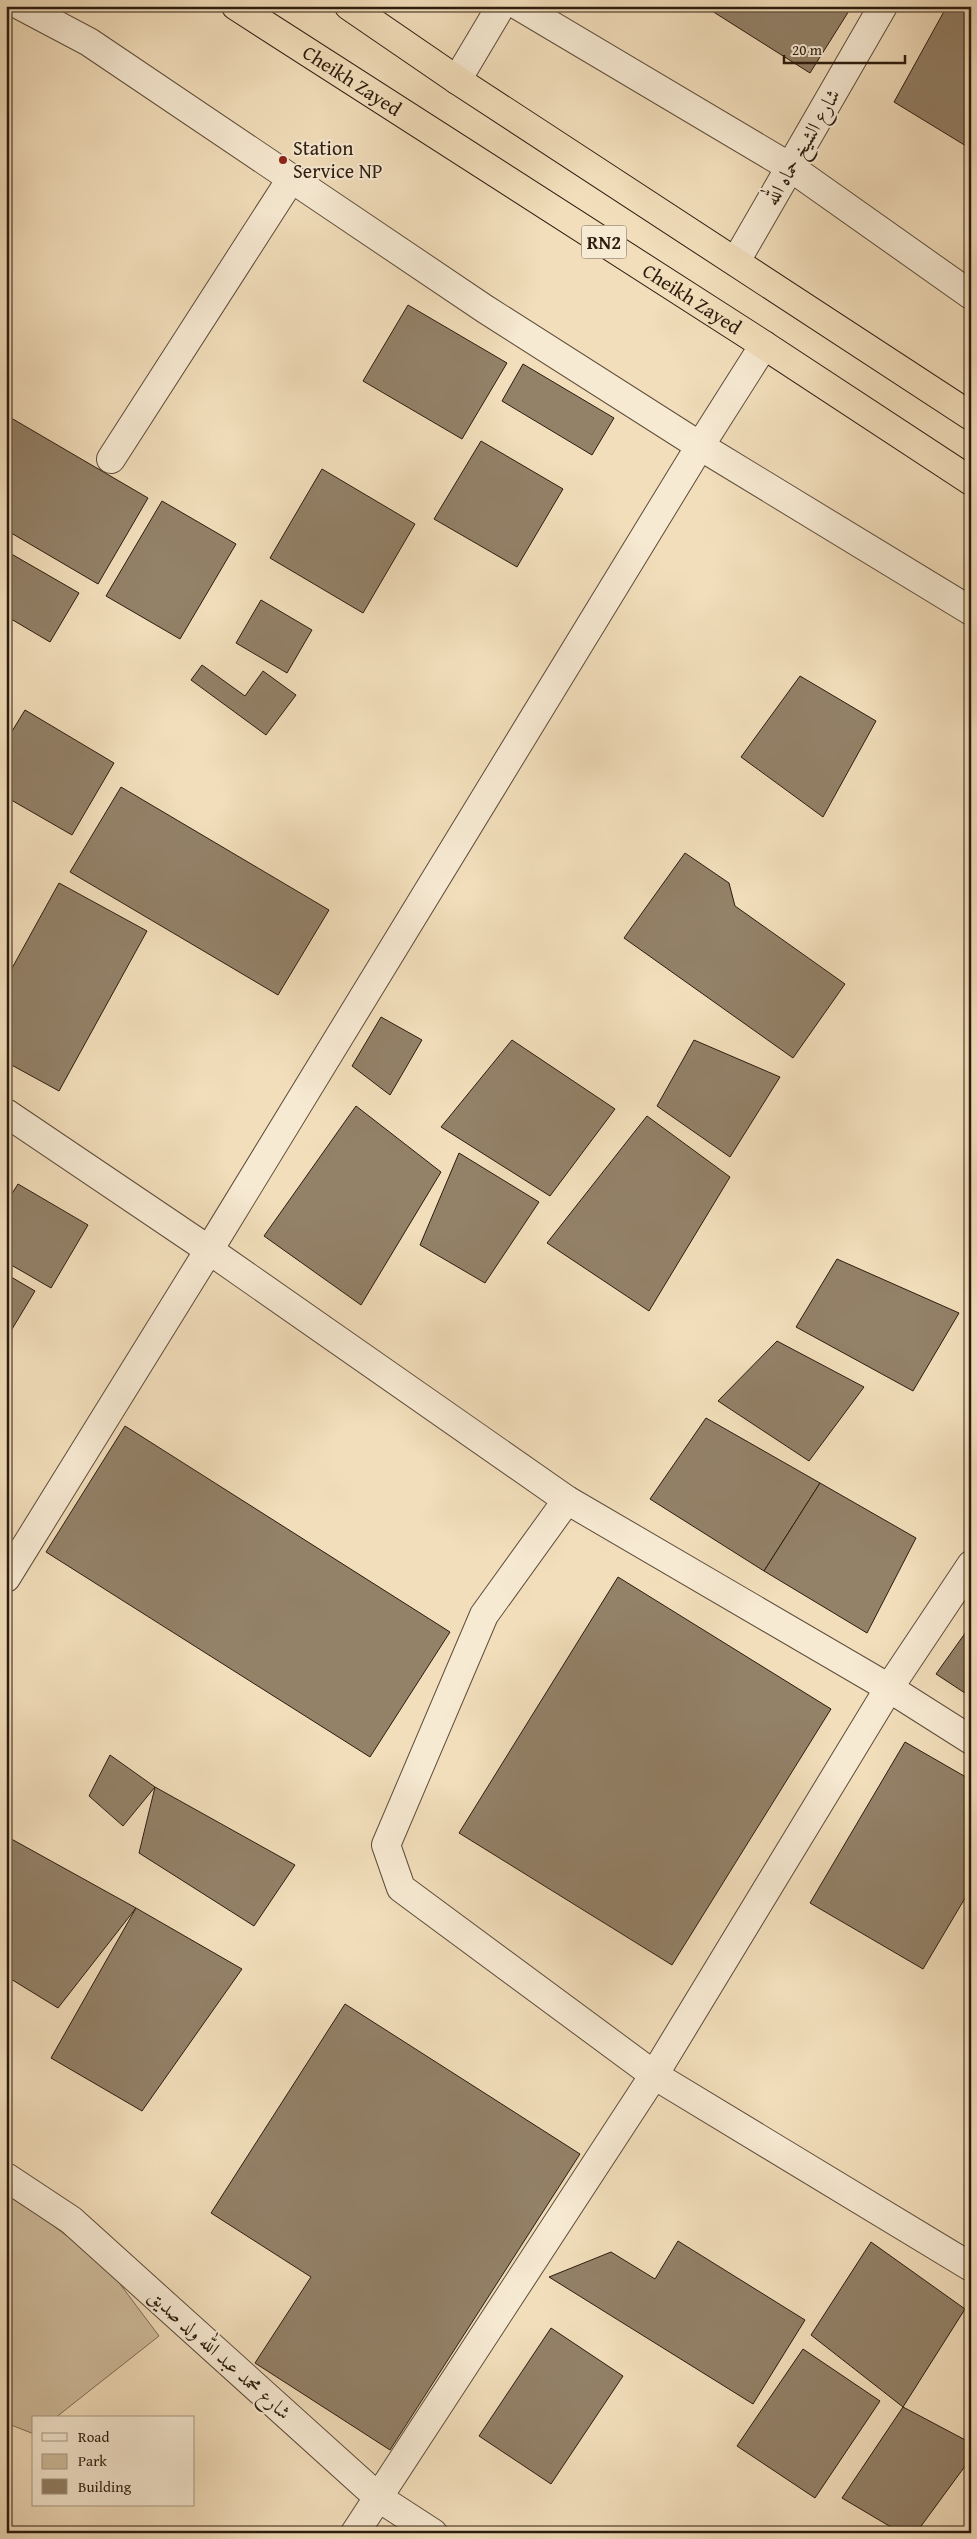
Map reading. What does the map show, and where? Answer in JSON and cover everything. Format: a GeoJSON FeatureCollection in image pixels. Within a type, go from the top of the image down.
{"type":"FeatureCollection","features":[{"type":"Feature","properties":{"kind":"highway","name":"Cheikh Zayed"},"geometry":{"type":"LineString","coordinates":[[236,6],[764,345],[971,481]]}},
{"type":"Feature","properties":{"kind":"highway","name":"RN2"},"geometry":{"type":"LineString","coordinates":[[349,6],[457,80],[971,416]]}},
{"type":"Feature","properties":{"kind":"street"},"geometry":{"type":"LineString","coordinates":[[21,6],[89,42],[485,309],[700,446],[971,611]]}},
{"type":"Feature","properties":{"kind":"street"},"geometry":{"type":"LineString","coordinates":[[457,80],[501,6]]}},
{"type":"Feature","properties":{"kind":"street"},"geometry":{"type":"LineString","coordinates":[[519,6],[790,167],[971,295]]}},
{"type":"Feature","properties":{"kind":"street","name":"شارع الشيخ حماه الله"},"geometry":{"type":"LineString","coordinates":[[736,261],[883,6]]}},
{"type":"Feature","properties":{"kind":"street"},"geometry":{"type":"LineString","coordinates":[[111,459],[291,179]]}},
{"type":"Feature","properties":{"kind":"street"},"geometry":{"type":"LineString","coordinates":[[6,1578],[209,1250],[700,446],[764,345]]}},
{"type":"Feature","properties":{"kind":"street"},"geometry":{"type":"LineString","coordinates":[[6,1113],[209,1250],[567,1500],[889,1688],[971,1740]]}},
{"type":"Feature","properties":{"kind":"street"},"geometry":{"type":"LineString","coordinates":[[567,1500],[484,1615],[386,1845],[401,1888],[654,2075],[971,2266]]}},
{"type":"Feature","properties":{"kind":"street"},"geometry":{"type":"LineString","coordinates":[[355,2533],[654,2075],[889,1688],[971,1565]]}},
{"type":"Feature","properties":{"kind":"street","name":"شارع محمد عبد الله ولد صديق"},"geometry":{"type":"LineString","coordinates":[[6,2177],[71,2220],[379,2498],[434,2533]]}},
{"type":"Feature","properties":{"kind":"green space"},"geometry":{"type":"Polygon","coordinates":[[[6,2191],[105,2264],[159,2336],[58,2416],[32,2416],[32,2433],[6,2423],[6,2191]]]}},
{"type":"Feature","properties":{"kind":"building"},"geometry":{"type":"Polygon","coordinates":[[[704,6],[852,6],[810,73],[704,6]]]}},
{"type":"Feature","properties":{"kind":"building"},"geometry":{"type":"Polygon","coordinates":[[[947,6],[963,6],[971,10],[971,149],[894,102],[947,6]]]}},
{"type":"Feature","properties":{"kind":"building"},"geometry":{"type":"Polygon","coordinates":[[[408,305],[507,363],[462,439],[363,381],[408,305]]]}},
{"type":"Feature","properties":{"kind":"building"},"geometry":{"type":"Polygon","coordinates":[[[523,364],[614,418],[592,455],[502,401],[523,364]]]}},
{"type":"Feature","properties":{"kind":"building"},"geometry":{"type":"Polygon","coordinates":[[[6,415],[148,498],[98,584],[6,530],[6,415]]]}},
{"type":"Feature","properties":{"kind":"building"},"geometry":{"type":"Polygon","coordinates":[[[481,441],[563,489],[517,567],[434,519],[481,441]]]}},
{"type":"Feature","properties":{"kind":"building"},"geometry":{"type":"Polygon","coordinates":[[[322,469],[415,524],[363,613],[270,558],[322,469]]]}},
{"type":"Feature","properties":{"kind":"building"},"geometry":{"type":"Polygon","coordinates":[[[162,501],[236,544],[180,639],[106,596],[162,501]]]}},
{"type":"Feature","properties":{"kind":"building"},"geometry":{"type":"Polygon","coordinates":[[[8,552],[79,593],[50,642],[6,616],[6,555],[8,552]]]}},
{"type":"Feature","properties":{"kind":"building"},"geometry":{"type":"Polygon","coordinates":[[[261,600],[312,630],[287,673],[236,643],[261,600]]]}},
{"type":"Feature","properties":{"kind":"building"},"geometry":{"type":"Polygon","coordinates":[[[202,665],[245,696],[263,671],[296,695],[266,735],[191,680],[202,665]]]}},
{"type":"Feature","properties":{"kind":"building"},"geometry":{"type":"Polygon","coordinates":[[[800,676],[876,721],[823,817],[741,757],[800,676]]]}},
{"type":"Feature","properties":{"kind":"building"},"geometry":{"type":"Polygon","coordinates":[[[25,710],[114,763],[72,835],[6,797],[6,741],[25,710]]]}},
{"type":"Feature","properties":{"kind":"building"},"geometry":{"type":"Polygon","coordinates":[[[121,787],[329,910],[278,995],[70,872],[121,787]]]}},
{"type":"Feature","properties":{"kind":"building"},"geometry":{"type":"Polygon","coordinates":[[[6,833],[12,838],[6,846],[6,833]]]}},
{"type":"Feature","properties":{"kind":"building"},"geometry":{"type":"Polygon","coordinates":[[[685,853],[729,883],[735,906],[845,984],[793,1058],[624,938],[685,853]]]}},
{"type":"Feature","properties":{"kind":"building"},"geometry":{"type":"Polygon","coordinates":[[[59,883],[147,931],[59,1091],[6,1062],[6,979],[59,883]]]}},
{"type":"Feature","properties":{"kind":"building"},"geometry":{"type":"Polygon","coordinates":[[[381,1017],[422,1040],[390,1095],[352,1066],[381,1017]]]}},
{"type":"Feature","properties":{"kind":"building"},"geometry":{"type":"Polygon","coordinates":[[[512,1040],[615,1109],[550,1196],[441,1127],[512,1040]]]}},
{"type":"Feature","properties":{"kind":"building"},"geometry":{"type":"Polygon","coordinates":[[[694,1040],[780,1077],[730,1157],[657,1106],[694,1040]]]}},
{"type":"Feature","properties":{"kind":"building"},"geometry":{"type":"Polygon","coordinates":[[[356,1106],[441,1172],[361,1305],[264,1236],[356,1106]]]}},
{"type":"Feature","properties":{"kind":"building"},"geometry":{"type":"Polygon","coordinates":[[[647,1116],[730,1177],[649,1311],[547,1243],[647,1116]]]}},
{"type":"Feature","properties":{"kind":"building"},"geometry":{"type":"Polygon","coordinates":[[[459,1153],[539,1202],[485,1283],[420,1245],[459,1153]]]}},
{"type":"Feature","properties":{"kind":"building"},"geometry":{"type":"Polygon","coordinates":[[[18,1184],[88,1225],[51,1288],[6,1262],[6,1203],[18,1184]]]}},
{"type":"Feature","properties":{"kind":"building"},"geometry":{"type":"Polygon","coordinates":[[[837,1259],[959,1313],[913,1391],[796,1327],[837,1259]]]}},
{"type":"Feature","properties":{"kind":"building"},"geometry":{"type":"Polygon","coordinates":[[[6,1274],[35,1291],[6,1339],[6,1274]]]}},
{"type":"Feature","properties":{"kind":"building"},"geometry":{"type":"Polygon","coordinates":[[[777,1341],[864,1387],[809,1461],[718,1401],[777,1341]]]}},
{"type":"Feature","properties":{"kind":"building"},"geometry":{"type":"Polygon","coordinates":[[[706,1418],[820,1483],[764,1571],[650,1499],[706,1418]]]}},
{"type":"Feature","properties":{"kind":"building"},"geometry":{"type":"Polygon","coordinates":[[[125,1426],[450,1632],[370,1757],[46,1552],[125,1426]]]}},
{"type":"Feature","properties":{"kind":"building"},"geometry":{"type":"Polygon","coordinates":[[[820,1483],[916,1538],[867,1633],[764,1571],[820,1483]]]}},
{"type":"Feature","properties":{"kind":"building"},"geometry":{"type":"Polygon","coordinates":[[[618,1577],[831,1709],[672,1965],[459,1833],[618,1577]]]}},
{"type":"Feature","properties":{"kind":"building"},"geometry":{"type":"Polygon","coordinates":[[[971,1625],[971,1697],[936,1674],[971,1625]]]}},
{"type":"Feature","properties":{"kind":"building"},"geometry":{"type":"Polygon","coordinates":[[[905,1742],[971,1780],[971,1888],[923,1969],[810,1903],[905,1742]]]}},
{"type":"Feature","properties":{"kind":"building"},"geometry":{"type":"Polygon","coordinates":[[[110,1755],[155,1787],[123,1826],[89,1796],[110,1755]]]}},
{"type":"Feature","properties":{"kind":"building"},"geometry":{"type":"Polygon","coordinates":[[[155,1787],[295,1865],[254,1926],[139,1853],[155,1787]]]}},
{"type":"Feature","properties":{"kind":"building"},"geometry":{"type":"Polygon","coordinates":[[[6,1836],[136,1908],[58,2008],[6,1976],[6,1836]]]}},
{"type":"Feature","properties":{"kind":"building"},"geometry":{"type":"Polygon","coordinates":[[[136,1908],[242,1969],[142,2111],[51,2058],[136,1908]]]}},
{"type":"Feature","properties":{"kind":"building"},"geometry":{"type":"Polygon","coordinates":[[[345,2004],[580,2154],[390,2450],[255,2363],[311,2277],[211,2213],[345,2004]]]}},
{"type":"Feature","properties":{"kind":"building"},"geometry":{"type":"Polygon","coordinates":[[[678,2241],[805,2320],[753,2404],[549,2277],[611,2252],[655,2279],[678,2241]]]}},
{"type":"Feature","properties":{"kind":"building"},"geometry":{"type":"Polygon","coordinates":[[[871,2242],[965,2309],[903,2407],[811,2335],[871,2242]]]}},
{"type":"Feature","properties":{"kind":"building"},"geometry":{"type":"Polygon","coordinates":[[[551,2328],[623,2376],[551,2484],[479,2436],[551,2328]]]}},
{"type":"Feature","properties":{"kind":"building"},"geometry":{"type":"Polygon","coordinates":[[[803,2349],[880,2401],[815,2498],[737,2446],[803,2349]]]}},
{"type":"Feature","properties":{"kind":"building"},"geometry":{"type":"Polygon","coordinates":[[[903,2407],[971,2443],[971,2458],[916,2533],[901,2533],[842,2498],[903,2407]]]}},
{"type":"Feature","properties":{"kind":"place","name":"Station Service NP"},"geometry":{"type":"Point","coordinates":[283,160]}}]}
